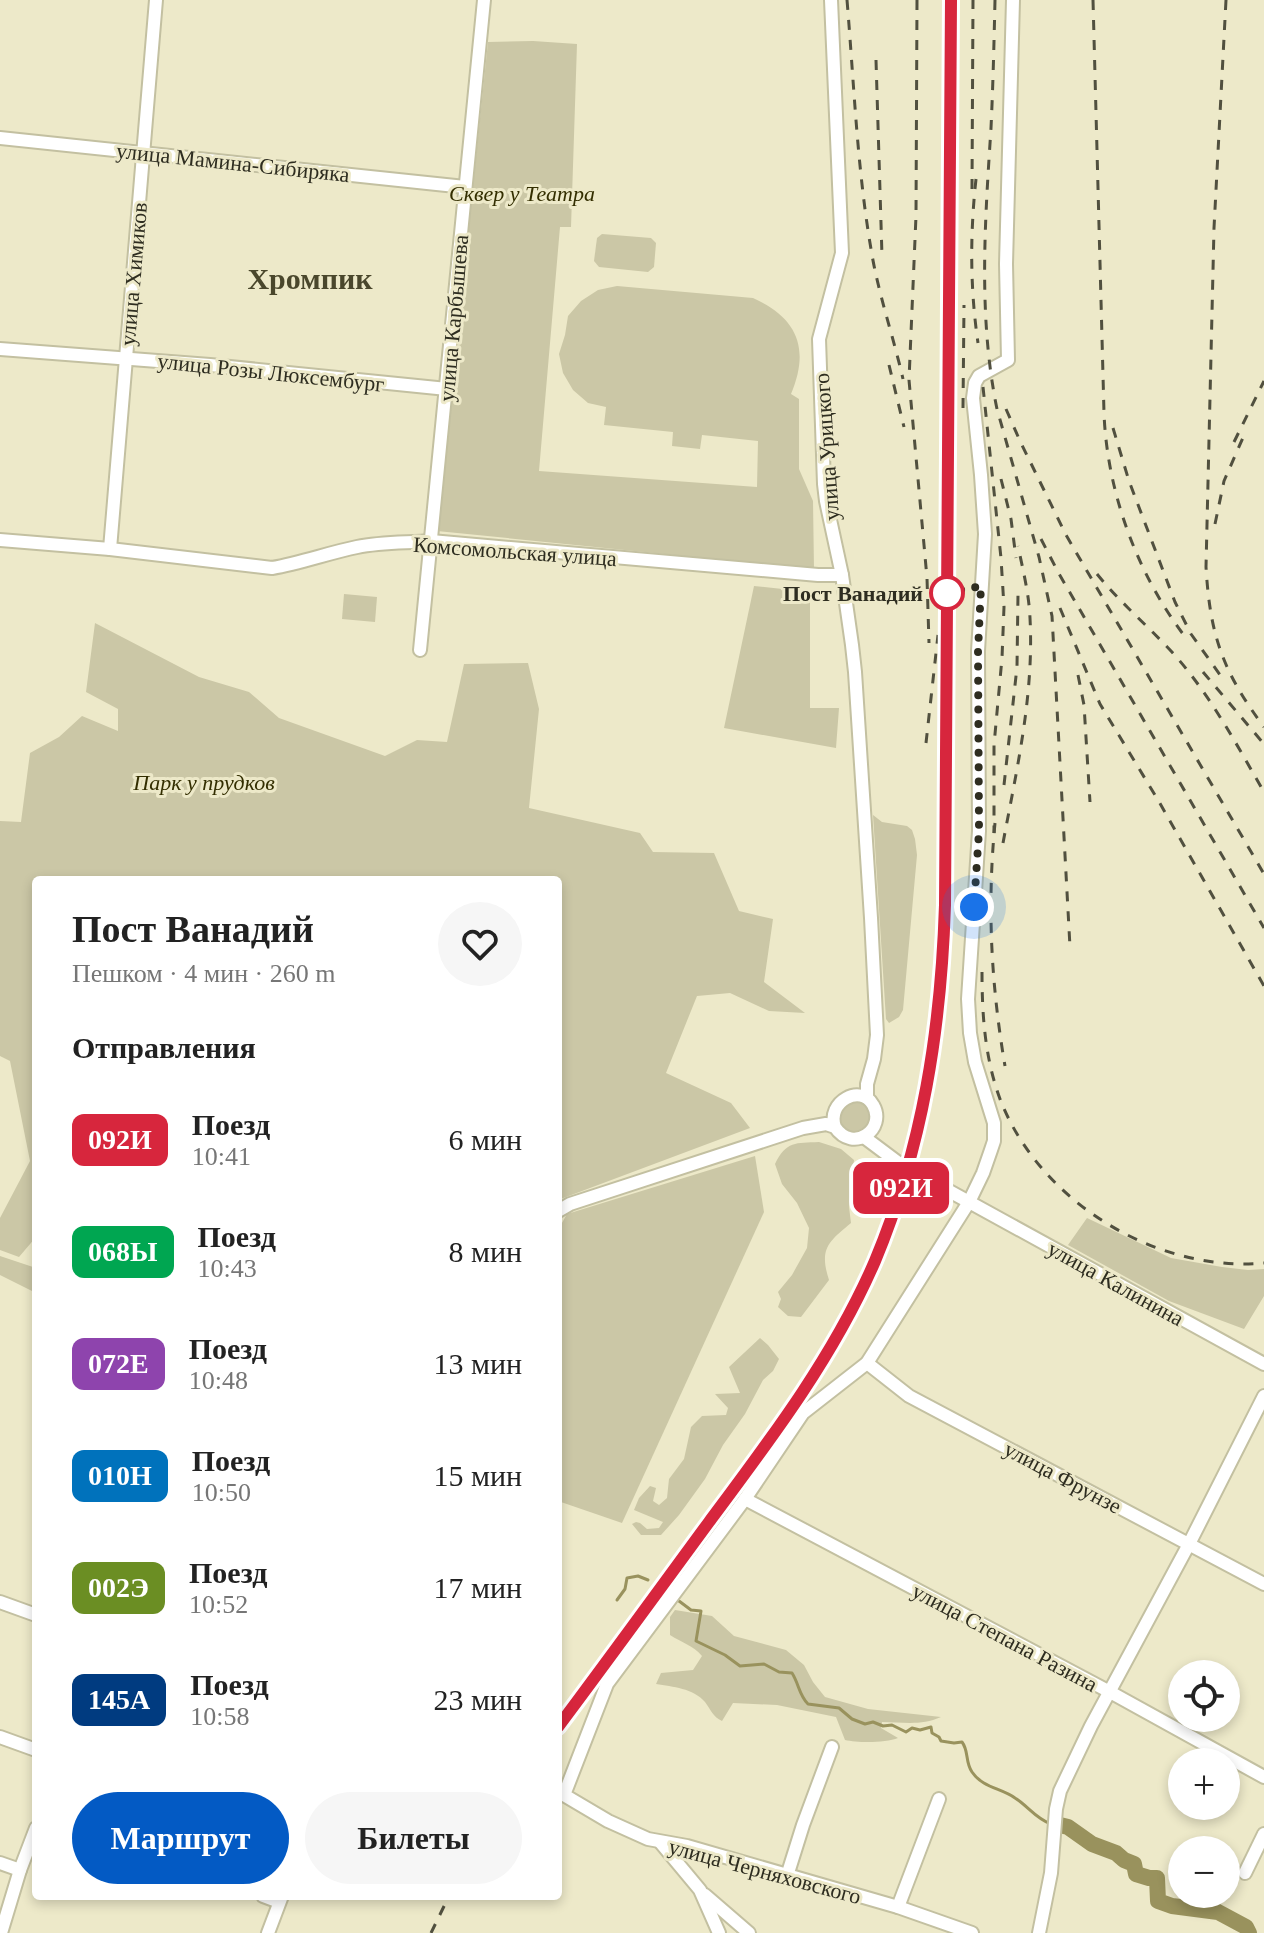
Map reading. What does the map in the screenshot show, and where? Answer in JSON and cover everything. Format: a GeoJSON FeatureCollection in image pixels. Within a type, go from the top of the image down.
{"type":"FeatureCollection","features":[{"type":"Feature","properties":{"kind":"street","name":"улица Химиков"},"geometry":{"type":"LineString","coordinates":[[110,549],[156,0]]}},
{"type":"Feature","properties":{"kind":"street","name":"улица Карбышева"},"geometry":{"type":"LineString","coordinates":[[420,650],[484,0]]}},
{"type":"Feature","properties":{"kind":"street","name":"улица Урицкого"},"geometry":{"type":"LineString","coordinates":[[831,0],[842,253],[819,339],[825,492],[852,645],[873,949],[877,1035],[874,1059],[863,1093]]}},
{"type":"Feature","properties":{"kind":"street"},"geometry":{"type":"LineString","coordinates":[[745,1499],[803,1413],[867,1363],[969,1202],[987,1162],[995,1132],[975,1062],[968,999],[979,831],[978,651],[985,534],[973,398],[979,376],[1008,360],[1006,264],[1013,0]]}},
{"type":"Feature","properties":{"kind":"street","name":"улица Мамина-Сибиряка"},"geometry":{"type":"LineString","coordinates":[[0,138],[465,187]]}},
{"type":"Feature","properties":{"kind":"street","name":"улица Розы Люксембург"},"geometry":{"type":"LineString","coordinates":[[0,349],[126,357],[447,389]]}},
{"type":"Feature","properties":{"kind":"street","name":"Комсомольская улица"},"geometry":{"type":"LineString","coordinates":[[0,540],[272,568],[368,545],[431,541],[842,575]]}},
{"type":"Feature","properties":{"kind":"street"},"geometry":{"type":"LineString","coordinates":[[863,1093],[873,1104],[876,1118],[869,1137],[848,1139],[831,1123],[840,1102],[848,1097],[863,1093]]}},
{"type":"Feature","properties":{"kind":"street"},"geometry":{"type":"LineString","coordinates":[[562,1209],[803,1128],[831,1123]]}},
{"type":"Feature","properties":{"kind":"street","name":"улица Калинина"},"geometry":{"type":"LineString","coordinates":[[869,1137],[900,1164],[1264,1364]]}},
{"type":"Feature","properties":{"kind":"street","name":"улица Фрунзе"},"geometry":{"type":"LineString","coordinates":[[867,1363],[909,1396],[1264,1584]]}},
{"type":"Feature","properties":{"kind":"street"},"geometry":{"type":"LineString","coordinates":[[1039,1933],[1051,1873],[1060,1791],[1264,1396]]}},
{"type":"Feature","properties":{"kind":"street","name":"улица Степана Разина"},"geometry":{"type":"LineString","coordinates":[[745,1499],[1264,1777]]}},
{"type":"Feature","properties":{"kind":"street","name":"улица Черняховского"},"geometry":{"type":"LineString","coordinates":[[745,1499],[607,1684],[564,1795],[608,1821],[660,1842],[687,1846],[898,1907],[972,1933]]}},
{"type":"Feature","properties":{"kind":"street"},"geometry":{"type":"LineString","coordinates":[[0,1602],[32,1614]]}},
{"type":"Feature","properties":{"kind":"street"},"geometry":{"type":"LineString","coordinates":[[0,1737],[32,1749]]}},
{"type":"Feature","properties":{"kind":"street"},"geometry":{"type":"LineString","coordinates":[[787,1876],[832,1747]]}},
{"type":"Feature","properties":{"kind":"street"},"geometry":{"type":"LineString","coordinates":[[898,1907],[939,1799]]}},
{"type":"Feature","properties":{"kind":"street"},"geometry":{"type":"LineString","coordinates":[[1245,1873],[1264,1834]]}},
{"type":"Feature","properties":{"kind":"street"},"geometry":{"type":"LineString","coordinates":[[1,1933],[32,1838]]}},
{"type":"Feature","properties":{"kind":"street"},"geometry":{"type":"LineString","coordinates":[[660,1842],[700,1890],[749,1933]]}},
{"type":"Feature","properties":{"kind":"street"},"geometry":{"type":"LineString","coordinates":[[0,1863],[20,1870]]}},
{"type":"Feature","properties":{"kind":"street"},"geometry":{"type":"LineString","coordinates":[[700,1890],[719,1933]]}},
{"type":"Feature","properties":{"kind":"street"},"geometry":{"type":"LineString","coordinates":[[268,1933],[280,1900]]}},
{"type":"Feature","properties":{"kind":"green space","name":"Сквер у Театра"},"geometry":{"type":"Polygon","coordinates":[[[488,42],[577,44],[571,227],[560,227],[539,471],[757,487],[758,441],[702,435],[700,449],[672,446],[673,432],[604,425],[606,407],[588,403],[573,390],[563,373],[559,354],[568,316],[581,301],[598,290],[617,286],[753,298],[781,315],[790,325],[799,349],[797,378],[791,394],[799,399],[799,469],[813,501],[814,569],[437,531],[488,42]]]}},
{"type":"Feature","properties":{"kind":"green space"},"geometry":{"type":"Polygon","coordinates":[[[602,234],[651,238],[656,243],[654,267],[648,272],[599,267],[594,261],[597,238],[602,234]]]}},
{"type":"Feature","properties":{"kind":"green space"},"geometry":{"type":"Polygon","coordinates":[[[754,586],[810,592],[810,708],[839,708],[836,748],[724,728],[754,586]]]}},
{"type":"Feature","properties":{"kind":"green space"},"geometry":{"type":"Polygon","coordinates":[[[344,594],[377,597],[375,622],[342,619],[344,594]]]}},
{"type":"Feature","properties":{"kind":"green space","name":"Парк у прудков"},"geometry":{"type":"Polygon","coordinates":[[[95,623],[199,677],[249,692],[279,718],[385,756],[417,740],[447,742],[464,664],[528,663],[539,709],[529,808],[640,833],[653,852],[714,853],[739,911],[773,919],[764,982],[805,1013],[769,1011],[730,993],[697,996],[666,1073],[731,1103],[750,1128],[562,1198],[562,876],[32,876],[32,1242],[19,1257],[0,1250],[0,1218],[30,1161],[10,1061],[0,1056],[0,821],[21,822],[30,753],[59,737],[82,716],[118,731],[118,709],[86,692],[95,623]]]}},
{"type":"Feature","properties":{"kind":"green space"},"geometry":{"type":"Polygon","coordinates":[[[873,815],[882,822],[907,826],[912,830],[917,855],[903,1010],[899,1017],[889,1023],[886,1019],[873,815]]]}},
{"type":"Feature","properties":{"kind":"green space"},"geometry":{"type":"Polygon","coordinates":[[[855,1102],[866,1106],[870,1117],[866,1128],[855,1132],[844,1128],[840,1117],[844,1106],[855,1102]]]}},
{"type":"Feature","properties":{"kind":"green space"},"geometry":{"type":"Polygon","coordinates":[[[819,1142],[841,1149],[854,1160],[849,1207],[851,1223],[828,1247],[825,1261],[829,1280],[801,1317],[788,1316],[778,1307],[781,1299],[778,1292],[807,1248],[809,1228],[797,1203],[782,1184],[775,1164],[783,1151],[792,1145],[819,1142]]]}},
{"type":"Feature","properties":{"kind":"green space"},"geometry":{"type":"Polygon","coordinates":[[[755,1156],[764,1212],[622,1523],[562,1502],[562,1223],[567,1214],[755,1156]]]}},
{"type":"Feature","properties":{"kind":"green space"},"geometry":{"type":"Polygon","coordinates":[[[1087,1218],[1171,1258],[1222,1267],[1264,1269],[1264,1296],[1244,1329],[1169,1301],[1068,1245],[1087,1218]]]}},
{"type":"Feature","properties":{"kind":"green space"},"geometry":{"type":"Polygon","coordinates":[[[0,1256],[32,1267],[32,1291],[0,1275],[0,1256]]]}},
{"type":"Feature","properties":{"kind":"green space"},"geometry":{"type":"Polygon","coordinates":[[[760,1338],[779,1359],[773,1371],[763,1380],[705,1479],[679,1515],[661,1535],[641,1535],[632,1524],[640,1523],[647,1529],[659,1528],[663,1522],[634,1510],[639,1498],[650,1486],[656,1488],[653,1501],[659,1505],[667,1498],[669,1479],[684,1459],[691,1427],[702,1416],[726,1415],[728,1408],[715,1394],[740,1393],[729,1367],[760,1338]]]}},
{"type":"Feature","properties":{"kind":"green space"},"geometry":{"type":"Polygon","coordinates":[[[675,1610],[712,1616],[734,1636],[786,1650],[804,1665],[825,1697],[868,1709],[941,1717],[919,1723],[882,1722],[881,1728],[898,1738],[872,1742],[845,1740],[836,1717],[777,1705],[733,1703],[722,1721],[695,1694],[656,1684],[661,1673],[693,1670],[702,1656],[670,1635],[670,1617],[675,1610]]]}},
{"type":"Feature","properties":{"kind":"waterway"},"geometry":{"type":"LineString","coordinates":[[617,1600],[625,1589],[627,1578],[638,1576],[648,1580]]}},
{"type":"Feature","properties":{"kind":"waterway"},"geometry":{"type":"LineString","coordinates":[[679,1601],[691,1610],[701,1611],[696,1641],[740,1666],[764,1664],[779,1672],[792,1673],[808,1704],[839,1708],[852,1719],[865,1724],[892,1725],[906,1732],[912,1728],[920,1730],[931,1727],[932,1733],[941,1741],[962,1742],[976,1777],[1015,1798],[1051,1824]]}},
{"type":"Feature","properties":{"kind":"waterway"},"geometry":{"type":"LineString","coordinates":[[1060,1825],[1134,1864],[1136,1874],[1157,1878],[1158,1901],[1218,1912],[1246,1927],[1249,1933]]}},
{"type":"Feature","properties":{"kind":"railway"},"geometry":{"type":"LineString","coordinates":[[847,0],[866,218],[878,282],[903,379]]}},
{"type":"Feature","properties":{"kind":"railway"},"geometry":{"type":"LineString","coordinates":[[917,0],[916,216],[909,380],[927,578],[929,643]]}},
{"type":"Feature","properties":{"kind":"railway"},"geometry":{"type":"LineString","coordinates":[[562,1722],[758,1455],[822,1361],[874,1260],[891,1217],[917,1130],[934,1041],[945,905],[951,0]]}},
{"type":"Feature","properties":{"kind":"railway"},"geometry":{"type":"LineString","coordinates":[[972,189],[973,0]]}},
{"type":"Feature","properties":{"kind":"railway"},"geometry":{"type":"LineString","coordinates":[[995,0],[985,234],[987,339],[997,409],[1039,557],[1052,616],[1070,947]]}},
{"type":"Feature","properties":{"kind":"railway"},"geometry":{"type":"LineString","coordinates":[[1093,0],[1106,442],[1118,501],[1138,557],[1166,610],[1183,634]]}},
{"type":"Feature","properties":{"kind":"railway"},"geometry":{"type":"LineString","coordinates":[[1226,0],[1214,228],[1206,567],[1211,613],[1221,652],[1238,688],[1264,727]]}},
{"type":"Feature","properties":{"kind":"railway"},"geometry":{"type":"LineString","coordinates":[[876,60],[882,256]]}},
{"type":"Feature","properties":{"kind":"railway"},"geometry":{"type":"LineString","coordinates":[[976,179],[972,261],[978,343]]}},
{"type":"Feature","properties":{"kind":"railway"},"geometry":{"type":"LineString","coordinates":[[963,408],[964,305]]}},
{"type":"Feature","properties":{"kind":"railway"},"geometry":{"type":"LineString","coordinates":[[889,365],[904,427]]}},
{"type":"Feature","properties":{"kind":"railway"},"geometry":{"type":"LineString","coordinates":[[1234,442],[1264,381]]}},
{"type":"Feature","properties":{"kind":"railway"},"geometry":{"type":"LineString","coordinates":[[983,387],[1004,607],[994,745],[994,833]]}},
{"type":"Feature","properties":{"kind":"railway"},"geometry":{"type":"LineString","coordinates":[[1006,409],[1066,535],[1264,874]]}},
{"type":"Feature","properties":{"kind":"railway"},"geometry":{"type":"LineString","coordinates":[[1113,428],[1129,481],[1175,602],[1191,634],[1223,679]]}},
{"type":"Feature","properties":{"kind":"railway"},"geometry":{"type":"LineString","coordinates":[[1215,524],[1224,481],[1245,433]]}},
{"type":"Feature","properties":{"kind":"railway"},"geometry":{"type":"LineString","coordinates":[[1001,479],[1016,558]]}},
{"type":"Feature","properties":{"kind":"railway"},"geometry":{"type":"LineString","coordinates":[[1041,539],[1264,928]]}},
{"type":"Feature","properties":{"kind":"railway"},"geometry":{"type":"LineString","coordinates":[[1003,843],[1023,731],[1031,647],[1026,582],[1018,546]]}},
{"type":"Feature","properties":{"kind":"railway"},"geometry":{"type":"LineString","coordinates":[[1097,574],[1191,675],[1264,792]]}},
{"type":"Feature","properties":{"kind":"railway"},"geometry":{"type":"LineString","coordinates":[[1004,785],[1017,667],[1018,594]]}},
{"type":"Feature","properties":{"kind":"railway"},"geometry":{"type":"LineString","coordinates":[[1060,608],[1100,704],[1264,986]]}},
{"type":"Feature","properties":{"kind":"railway"},"geometry":{"type":"LineString","coordinates":[[926,743],[938,635]]}},
{"type":"Feature","properties":{"kind":"railway"},"geometry":{"type":"LineString","coordinates":[[1203,672],[1264,744]]}},
{"type":"Feature","properties":{"kind":"railway"},"geometry":{"type":"LineString","coordinates":[[1078,675],[1084,705],[1090,802]]}},
{"type":"Feature","properties":{"kind":"railway"},"geometry":{"type":"LineString","coordinates":[[995,823],[991,884],[992,945],[996,1005],[1005,1066]]}},
{"type":"Feature","properties":{"kind":"railway"},"geometry":{"type":"LineString","coordinates":[[982,972],[985,1037],[995,1084],[1018,1136],[1043,1169],[1072,1198],[1106,1223],[1143,1242],[1183,1256],[1223,1263],[1264,1263]]}},
{"type":"Feature","properties":{"kind":"railway"},"geometry":{"type":"LineString","coordinates":[[431,1933],[447,1900]]}},
{"type":"Feature","properties":{"kind":"train","name":"092И"},"geometry":{"type":"LineString","coordinates":[[562,1722],[773,1434],[838,1336],[866,1281],[892,1215],[922,1112],[939,1011],[945,905],[951,0]]}},
{"type":"Feature","properties":{"kind":"place","name":"Пост Ванадий"},"geometry":{"type":"Point","coordinates":[947,593]}},
{"type":"Feature","properties":{"kind":"district","name":"Хромпик"},"geometry":{"type":"Point","coordinates":[310,279]}},
{"type":"Feature","properties":{"kind":"route"},"geometry":{"type":"LineString","coordinates":[[947,593],[981,586],[978,651],[979,831],[974,907]]}}]}
